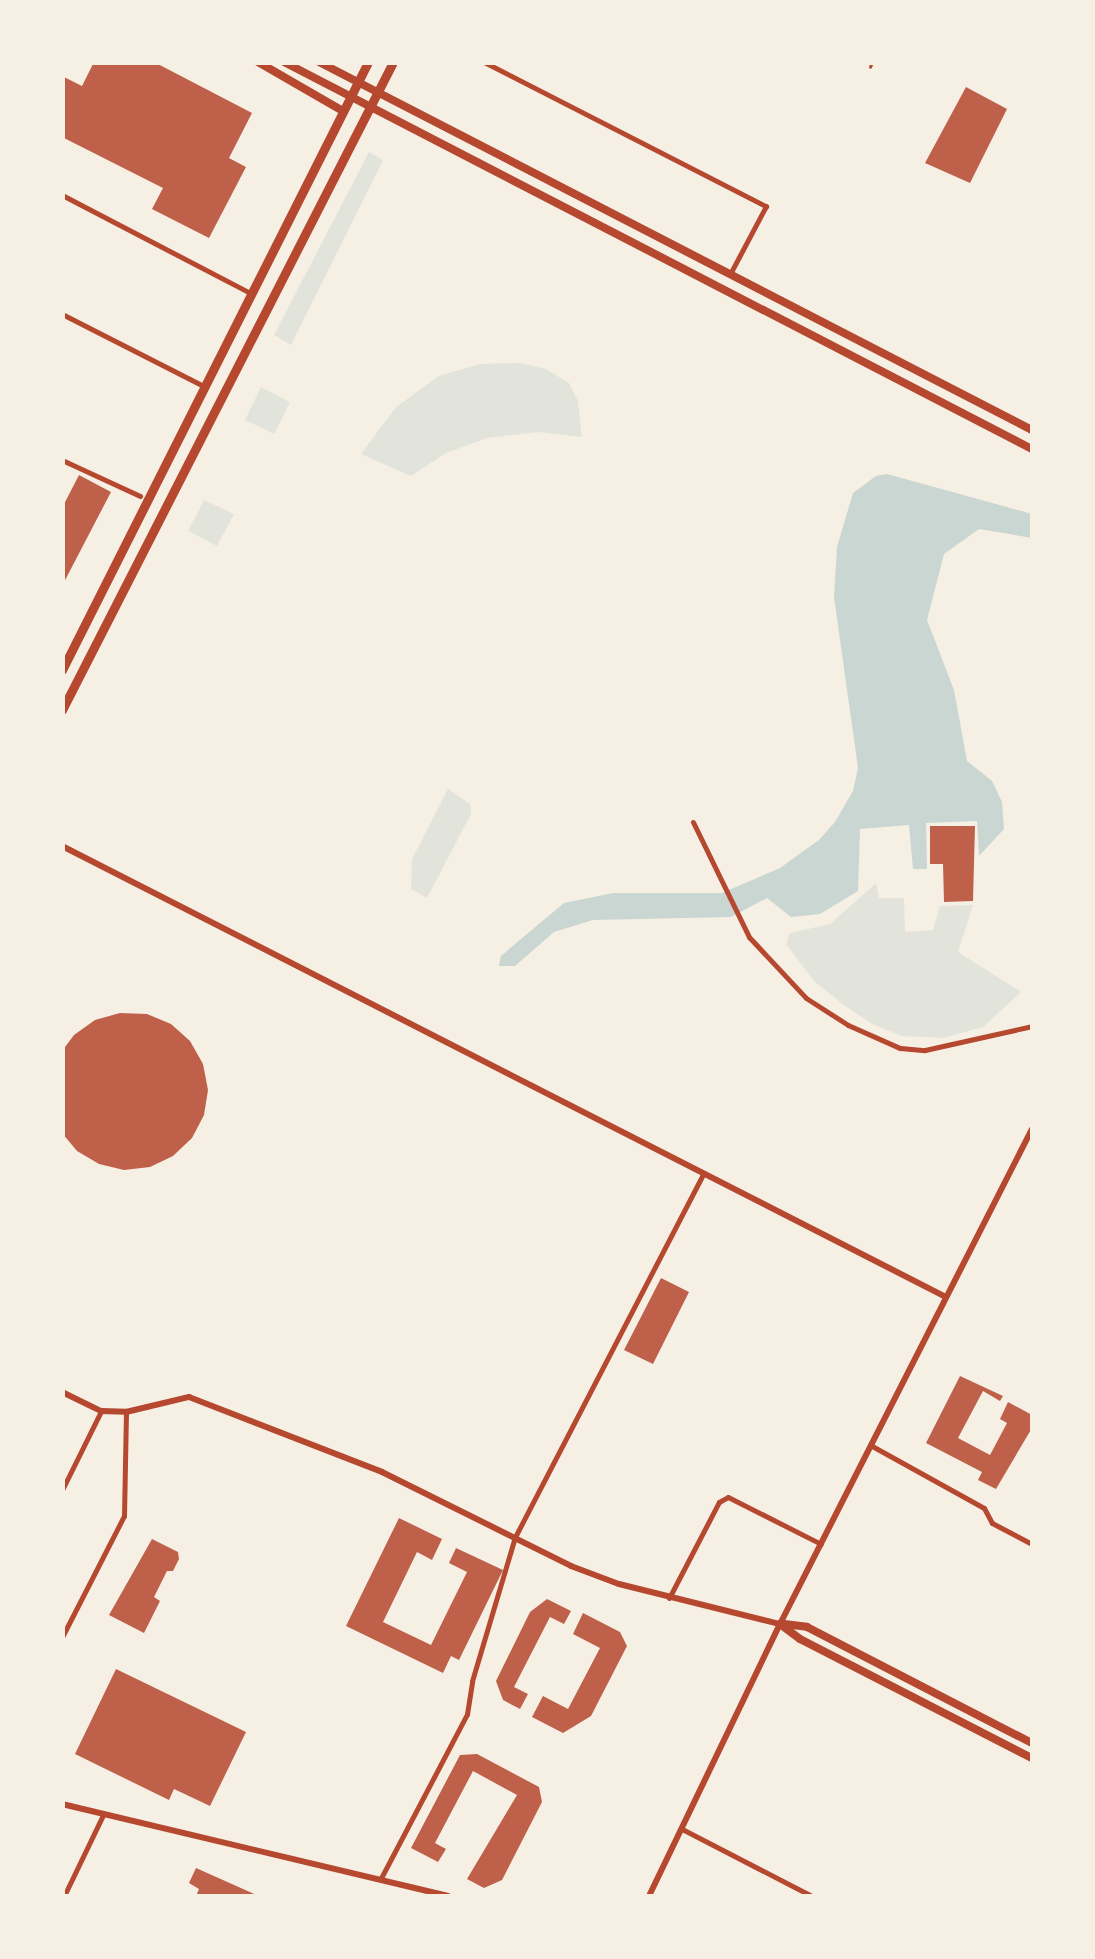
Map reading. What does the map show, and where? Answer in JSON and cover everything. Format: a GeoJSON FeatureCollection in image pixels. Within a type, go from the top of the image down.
{"type":"FeatureCollection","features":[{"type":"Feature","properties":{"kind":"main road"},"geometry":{"type":"LineString","coordinates":[[258,62],[343,111]]}},
{"type":"Feature","properties":{"kind":"main road"},"geometry":{"type":"LineString","coordinates":[[284,62],[1032,449]]}},
{"type":"Feature","properties":{"kind":"main road"},"geometry":{"type":"LineString","coordinates":[[319,62],[1032,430]]}},
{"type":"Feature","properties":{"kind":"main road"},"geometry":{"type":"LineString","coordinates":[[62,670],[368,62]]}},
{"type":"Feature","properties":{"kind":"main road"},"geometry":{"type":"LineString","coordinates":[[62,710],[393,62]]}},
{"type":"Feature","properties":{"kind":"main road"},"geometry":{"type":"LineString","coordinates":[[780,1624],[807,1628],[1032,1743]]}},
{"type":"Feature","properties":{"kind":"main road"},"geometry":{"type":"LineString","coordinates":[[780,1624],[800,1639],[1032,1758]]}},
{"type":"Feature","properties":{"kind":"street"},"geometry":{"type":"LineString","coordinates":[[484,62],[766,206],[729,275]]}},
{"type":"Feature","properties":{"kind":"street"},"geometry":{"type":"LineString","coordinates":[[62,195],[252,294]]}},
{"type":"Feature","properties":{"kind":"street"},"geometry":{"type":"LineString","coordinates":[[62,314],[205,387]]}},
{"type":"Feature","properties":{"kind":"street"},"geometry":{"type":"LineString","coordinates":[[62,460],[140,496]]}},
{"type":"Feature","properties":{"kind":"street"},"geometry":{"type":"LineString","coordinates":[[692,822],[740,922],[806,998],[848,1025],[900,1048],[925,1050],[1032,1026]]}},
{"type":"Feature","properties":{"kind":"street"},"geometry":{"type":"LineString","coordinates":[[62,846],[946,1297]]}},
{"type":"Feature","properties":{"kind":"street"},"geometry":{"type":"LineString","coordinates":[[648,1896],[780,1624],[1032,1129]]}},
{"type":"Feature","properties":{"kind":"street"},"geometry":{"type":"LineString","coordinates":[[382,1878],[467,1714],[472,1681],[514,1537],[704,1174]]}},
{"type":"Feature","properties":{"kind":"street"},"geometry":{"type":"LineString","coordinates":[[62,1392],[101,1411],[126,1412],[189,1397],[382,1472],[571,1566],[669,1598],[780,1624]]}},
{"type":"Feature","properties":{"kind":"street"},"geometry":{"type":"LineString","coordinates":[[62,1490],[101,1411]]}},
{"type":"Feature","properties":{"kind":"street"},"geometry":{"type":"LineString","coordinates":[[62,1636],[124,1516],[126,1412]]}},
{"type":"Feature","properties":{"kind":"street"},"geometry":{"type":"LineString","coordinates":[[872,1446],[984,1508],[992,1523],[1032,1544]]}},
{"type":"Feature","properties":{"kind":"street"},"geometry":{"type":"LineString","coordinates":[[669,1598],[719,1502],[728,1497],[821,1544]]}},
{"type":"Feature","properties":{"kind":"street"},"geometry":{"type":"LineString","coordinates":[[62,1804],[448,1896]]}},
{"type":"Feature","properties":{"kind":"street"},"geometry":{"type":"LineString","coordinates":[[64,1896],[103,1815]]}},
{"type":"Feature","properties":{"kind":"street"},"geometry":{"type":"LineString","coordinates":[[682,1829],[812,1896]]}},
{"type":"Feature","properties":{"kind":"shaded area"},"geometry":{"type":"Polygon","coordinates":[[[369,152],[383,160],[291,345],[274,335],[369,152]]]}},
{"type":"Feature","properties":{"kind":"shaded area"},"geometry":{"type":"Polygon","coordinates":[[[521,363],[546,369],[569,383],[578,401],[582,437],[538,432],[487,438],[446,453],[411,476],[361,454],[396,407],[439,376],[480,364],[521,363]]]}},
{"type":"Feature","properties":{"kind":"shaded area"},"geometry":{"type":"Polygon","coordinates":[[[261,387],[290,402],[274,434],[245,420],[261,387]]]}},
{"type":"Feature","properties":{"kind":"shaded area"},"geometry":{"type":"Polygon","coordinates":[[[887,474],[1032,514],[1032,538],[979,529],[944,554],[927,620],[954,690],[967,761],[992,781],[1002,802],[1004,829],[979,856],[977,821],[926,823],[927,869],[913,869],[909,825],[860,829],[858,891],[820,914],[791,917],[767,898],[731,917],[593,920],[554,932],[515,966],[499,966],[501,956],[564,903],[613,893],[722,893],[780,868],[819,840],[835,822],[853,791],[858,768],[834,597],[837,547],[853,493],[876,476],[887,474]]]}},
{"type":"Feature","properties":{"kind":"shaded area"},"geometry":{"type":"Polygon","coordinates":[[[204,500],[234,514],[217,546],[188,531],[204,500]]]}},
{"type":"Feature","properties":{"kind":"shaded area"},"geometry":{"type":"Polygon","coordinates":[[[448,789],[470,804],[471,814],[427,898],[411,889],[412,859],[448,789]]]}},
{"type":"Feature","properties":{"kind":"shaded area"},"geometry":{"type":"Polygon","coordinates":[[[876,883],[879,898],[904,898],[905,932],[933,930],[940,906],[973,905],[958,952],[1021,992],[983,1027],[943,1038],[902,1036],[874,1025],[845,1006],[814,981],[786,944],[790,933],[830,924],[876,883]]]}},
{"type":"Feature","properties":{"kind":"building"},"geometry":{"type":"Polygon","coordinates":[[[94,62],[154,62],[252,113],[229,158],[246,167],[209,238],[152,209],[163,188],[62,137],[62,76],[82,86],[94,62]]]}},
{"type":"Feature","properties":{"kind":"building"},"geometry":{"type":"Polygon","coordinates":[[[966,87],[1007,109],[970,183],[925,163],[966,87]]]}},
{"type":"Feature","properties":{"kind":"building"},"geometry":{"type":"Polygon","coordinates":[[[79,475],[111,492],[62,586],[62,508],[79,475]]]}},
{"type":"Feature","properties":{"kind":"building"},"geometry":{"type":"Polygon","coordinates":[[[930,826],[975,826],[973,901],[944,902],[943,864],[930,864],[930,826]]]}},
{"type":"Feature","properties":{"kind":"building"},"geometry":{"type":"Polygon","coordinates":[[[120,1013],[147,1014],[171,1024],[190,1041],[203,1064],[208,1090],[204,1115],[192,1138],[173,1156],[150,1167],[124,1170],[99,1164],[77,1151],[62,1133],[62,1051],[74,1035],[95,1020],[120,1013]]]}},
{"type":"Feature","properties":{"kind":"building"},"geometry":{"type":"Polygon","coordinates":[[[661,1278],[689,1292],[653,1364],[624,1350],[661,1278]]]}},
{"type":"Feature","properties":{"kind":"building"},"geometry":{"type":"Polygon","coordinates":[[[960,1376],[1003,1396],[1000,1401],[983,1391],[958,1438],[990,1455],[1007,1423],[1000,1419],[1008,1402],[1032,1415],[1032,1428],[996,1489],[978,1480],[982,1472],[926,1443],[960,1376]]]}},
{"type":"Feature","properties":{"kind":"building"},"geometry":{"type":"Polygon","coordinates":[[[399,1518],[442,1539],[432,1560],[417,1552],[383,1622],[431,1645],[467,1572],[449,1563],[456,1548],[503,1570],[459,1660],[451,1656],[443,1673],[346,1626],[399,1518]]]}},
{"type":"Feature","properties":{"kind":"building"},"geometry":{"type":"Polygon","coordinates":[[[152,1539],[178,1552],[179,1559],[173,1571],[167,1571],[154,1597],[160,1601],[144,1633],[109,1615],[152,1539]]]}},
{"type":"Feature","properties":{"kind":"building"},"geometry":{"type":"Polygon","coordinates":[[[547,1599],[571,1611],[564,1624],[550,1617],[514,1687],[528,1694],[520,1709],[503,1700],[496,1681],[530,1612],[547,1599]]]}},
{"type":"Feature","properties":{"kind":"building"},"geometry":{"type":"Polygon","coordinates":[[[583,1613],[620,1632],[627,1646],[591,1716],[563,1733],[532,1717],[543,1696],[568,1709],[600,1648],[573,1634],[583,1613]]]}},
{"type":"Feature","properties":{"kind":"building"},"geometry":{"type":"Polygon","coordinates":[[[116,1669],[246,1732],[210,1806],[174,1789],[169,1800],[75,1754],[116,1669]]]}},
{"type":"Feature","properties":{"kind":"building"},"geometry":{"type":"Polygon","coordinates":[[[477,1754],[539,1787],[542,1802],[502,1880],[484,1888],[467,1879],[517,1795],[473,1771],[435,1843],[446,1849],[438,1862],[411,1848],[460,1755],[477,1754]]]}},
{"type":"Feature","properties":{"kind":"building"},"geometry":{"type":"Polygon","coordinates":[[[196,1868],[259,1896],[196,1896],[199,1889],[189,1883],[196,1868]]]}}]}
